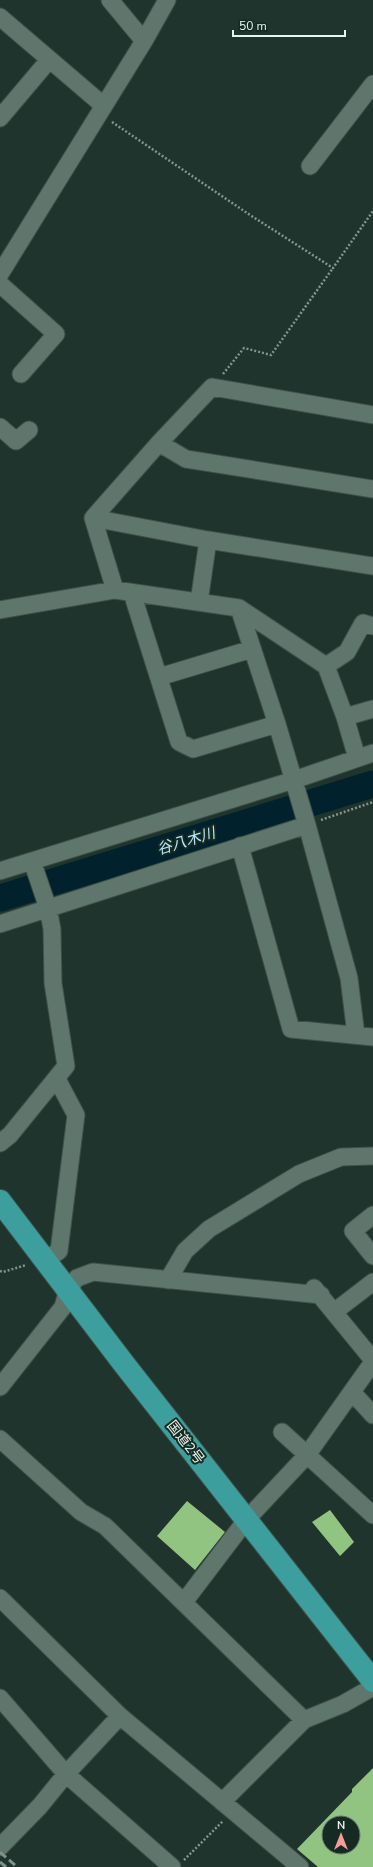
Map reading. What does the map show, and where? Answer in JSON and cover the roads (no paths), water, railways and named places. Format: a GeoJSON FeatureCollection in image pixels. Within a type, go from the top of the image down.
{"type":"FeatureCollection","features":[{"type":"Feature","properties":{"kind":"highway","name":"国道2号"},"geometry":{"type":"LineString","coordinates":[[0,1201],[129,1370],[373,1681]]}},
{"type":"Feature","properties":{"kind":"street"},"geometry":{"type":"LineString","coordinates":[[110,0],[144,41]]}},
{"type":"Feature","properties":{"kind":"street"},"geometry":{"type":"LineString","coordinates":[[0,274],[144,41],[167,0]]}},
{"type":"Feature","properties":{"kind":"street"},"geometry":{"type":"LineString","coordinates":[[0,18],[50,60],[101,110]]}},
{"type":"Feature","properties":{"kind":"street"},"geometry":{"type":"LineString","coordinates":[[0,118],[50,60]]}},
{"type":"Feature","properties":{"kind":"street"},"geometry":{"type":"LineString","coordinates":[[310,166],[373,84]]}},
{"type":"Feature","properties":{"kind":"street"},"geometry":{"type":"LineString","coordinates":[[0,284],[56,334],[21,374]]}},
{"type":"Feature","properties":{"kind":"street"},"geometry":{"type":"LineString","coordinates":[[92,518],[158,443],[212,387],[373,415]]}},
{"type":"Feature","properties":{"kind":"street"},"geometry":{"type":"LineString","coordinates":[[0,427],[16,441],[29,430]]}},
{"type":"Feature","properties":{"kind":"street"},"geometry":{"type":"LineString","coordinates":[[158,443],[186,459],[373,488]]}},
{"type":"Feature","properties":{"kind":"street"},"geometry":{"type":"LineString","coordinates":[[92,518],[208,540],[373,566]]}},
{"type":"Feature","properties":{"kind":"street"},"geometry":{"type":"LineString","coordinates":[[92,518],[115,590]]}},
{"type":"Feature","properties":{"kind":"street"},"geometry":{"type":"LineString","coordinates":[[199,602],[208,540]]}},
{"type":"Feature","properties":{"kind":"street"},"geometry":{"type":"LineString","coordinates":[[0,610],[115,590],[239,608],[326,666],[345,717],[365,755],[294,780],[0,871]]}},
{"type":"Feature","properties":{"kind":"street"},"geometry":{"type":"LineString","coordinates":[[132,593],[179,742],[192,749],[277,724]]}},
{"type":"Feature","properties":{"kind":"street"},"geometry":{"type":"LineString","coordinates":[[239,608],[277,724],[307,825],[348,978],[356,1035]]}},
{"type":"Feature","properties":{"kind":"street"},"geometry":{"type":"LineString","coordinates":[[326,666],[347,652],[363,623],[373,626]]}},
{"type":"Feature","properties":{"kind":"street"},"geometry":{"type":"LineString","coordinates":[[159,676],[252,649]]}},
{"type":"Feature","properties":{"kind":"street"},"geometry":{"type":"LineString","coordinates":[[345,717],[373,709]]}},
{"type":"Feature","properties":{"kind":"street"},"geometry":{"type":"LineString","coordinates":[[0,924],[307,825]]}},
{"type":"Feature","properties":{"kind":"street"},"geometry":{"type":"LineString","coordinates":[[240,846],[291,1029],[373,1037]]}},
{"type":"Feature","properties":{"kind":"street"},"geometry":{"type":"LineString","coordinates":[[0,1143],[10,1135],[57,1079],[66,1066],[53,983],[52,929],[48,908],[32,861]]}},
{"type":"Feature","properties":{"kind":"street"},"geometry":{"type":"LineString","coordinates":[[45,1260],[59,1251],[76,1115],[57,1079]]}},
{"type":"Feature","properties":{"kind":"street"},"geometry":{"type":"LineString","coordinates":[[168,1280],[185,1251],[209,1229],[298,1174],[341,1157],[373,1156]]}},
{"type":"Feature","properties":{"kind":"street"},"geometry":{"type":"LineString","coordinates":[[373,1215],[353,1231],[373,1256]]}},
{"type":"Feature","properties":{"kind":"street"},"geometry":{"type":"LineString","coordinates":[[0,1386],[63,1307],[68,1289],[77,1278],[93,1272],[168,1280],[315,1290],[334,1312],[373,1361],[307,1455],[247,1519],[184,1602]]}},
{"type":"Feature","properties":{"kind":"street"},"geometry":{"type":"LineString","coordinates":[[334,1312],[373,1282]]}},
{"type":"Feature","properties":{"kind":"street"},"geometry":{"type":"LineString","coordinates":[[352,1392],[373,1415]]}},
{"type":"Feature","properties":{"kind":"street"},"geometry":{"type":"LineString","coordinates":[[282,1432],[373,1514]]}},
{"type":"Feature","properties":{"kind":"street"},"geometry":{"type":"LineString","coordinates":[[0,1439],[81,1512],[105,1526],[304,1720]]}},
{"type":"Feature","properties":{"kind":"street"},"geometry":{"type":"LineString","coordinates":[[0,1598],[120,1716],[300,1867]]}},
{"type":"Feature","properties":{"kind":"street"},"geometry":{"type":"LineString","coordinates":[[228,1806],[304,1720],[343,1704],[373,1687]]}},
{"type":"Feature","properties":{"kind":"street"},"geometry":{"type":"LineString","coordinates":[[0,1698],[66,1774],[177,1864]]}},
{"type":"Feature","properties":{"kind":"street"},"geometry":{"type":"LineString","coordinates":[[0,1847],[40,1806],[66,1774],[120,1716]]}},
{"type":"Feature","properties":{"kind":"waterway","name":"谷八木川"},"geometry":{"type":"LineString","coordinates":[[0,898],[373,784]]}},
{"type":"Feature","properties":{"kind":"railway"},"geometry":{"type":"LineString","coordinates":[[0,1852],[17,1867]]}},
{"type":"Feature","properties":{"kind":"railway"},"geometry":{"type":"LineString","coordinates":[[0,1862],[6,1867]]}}]}
